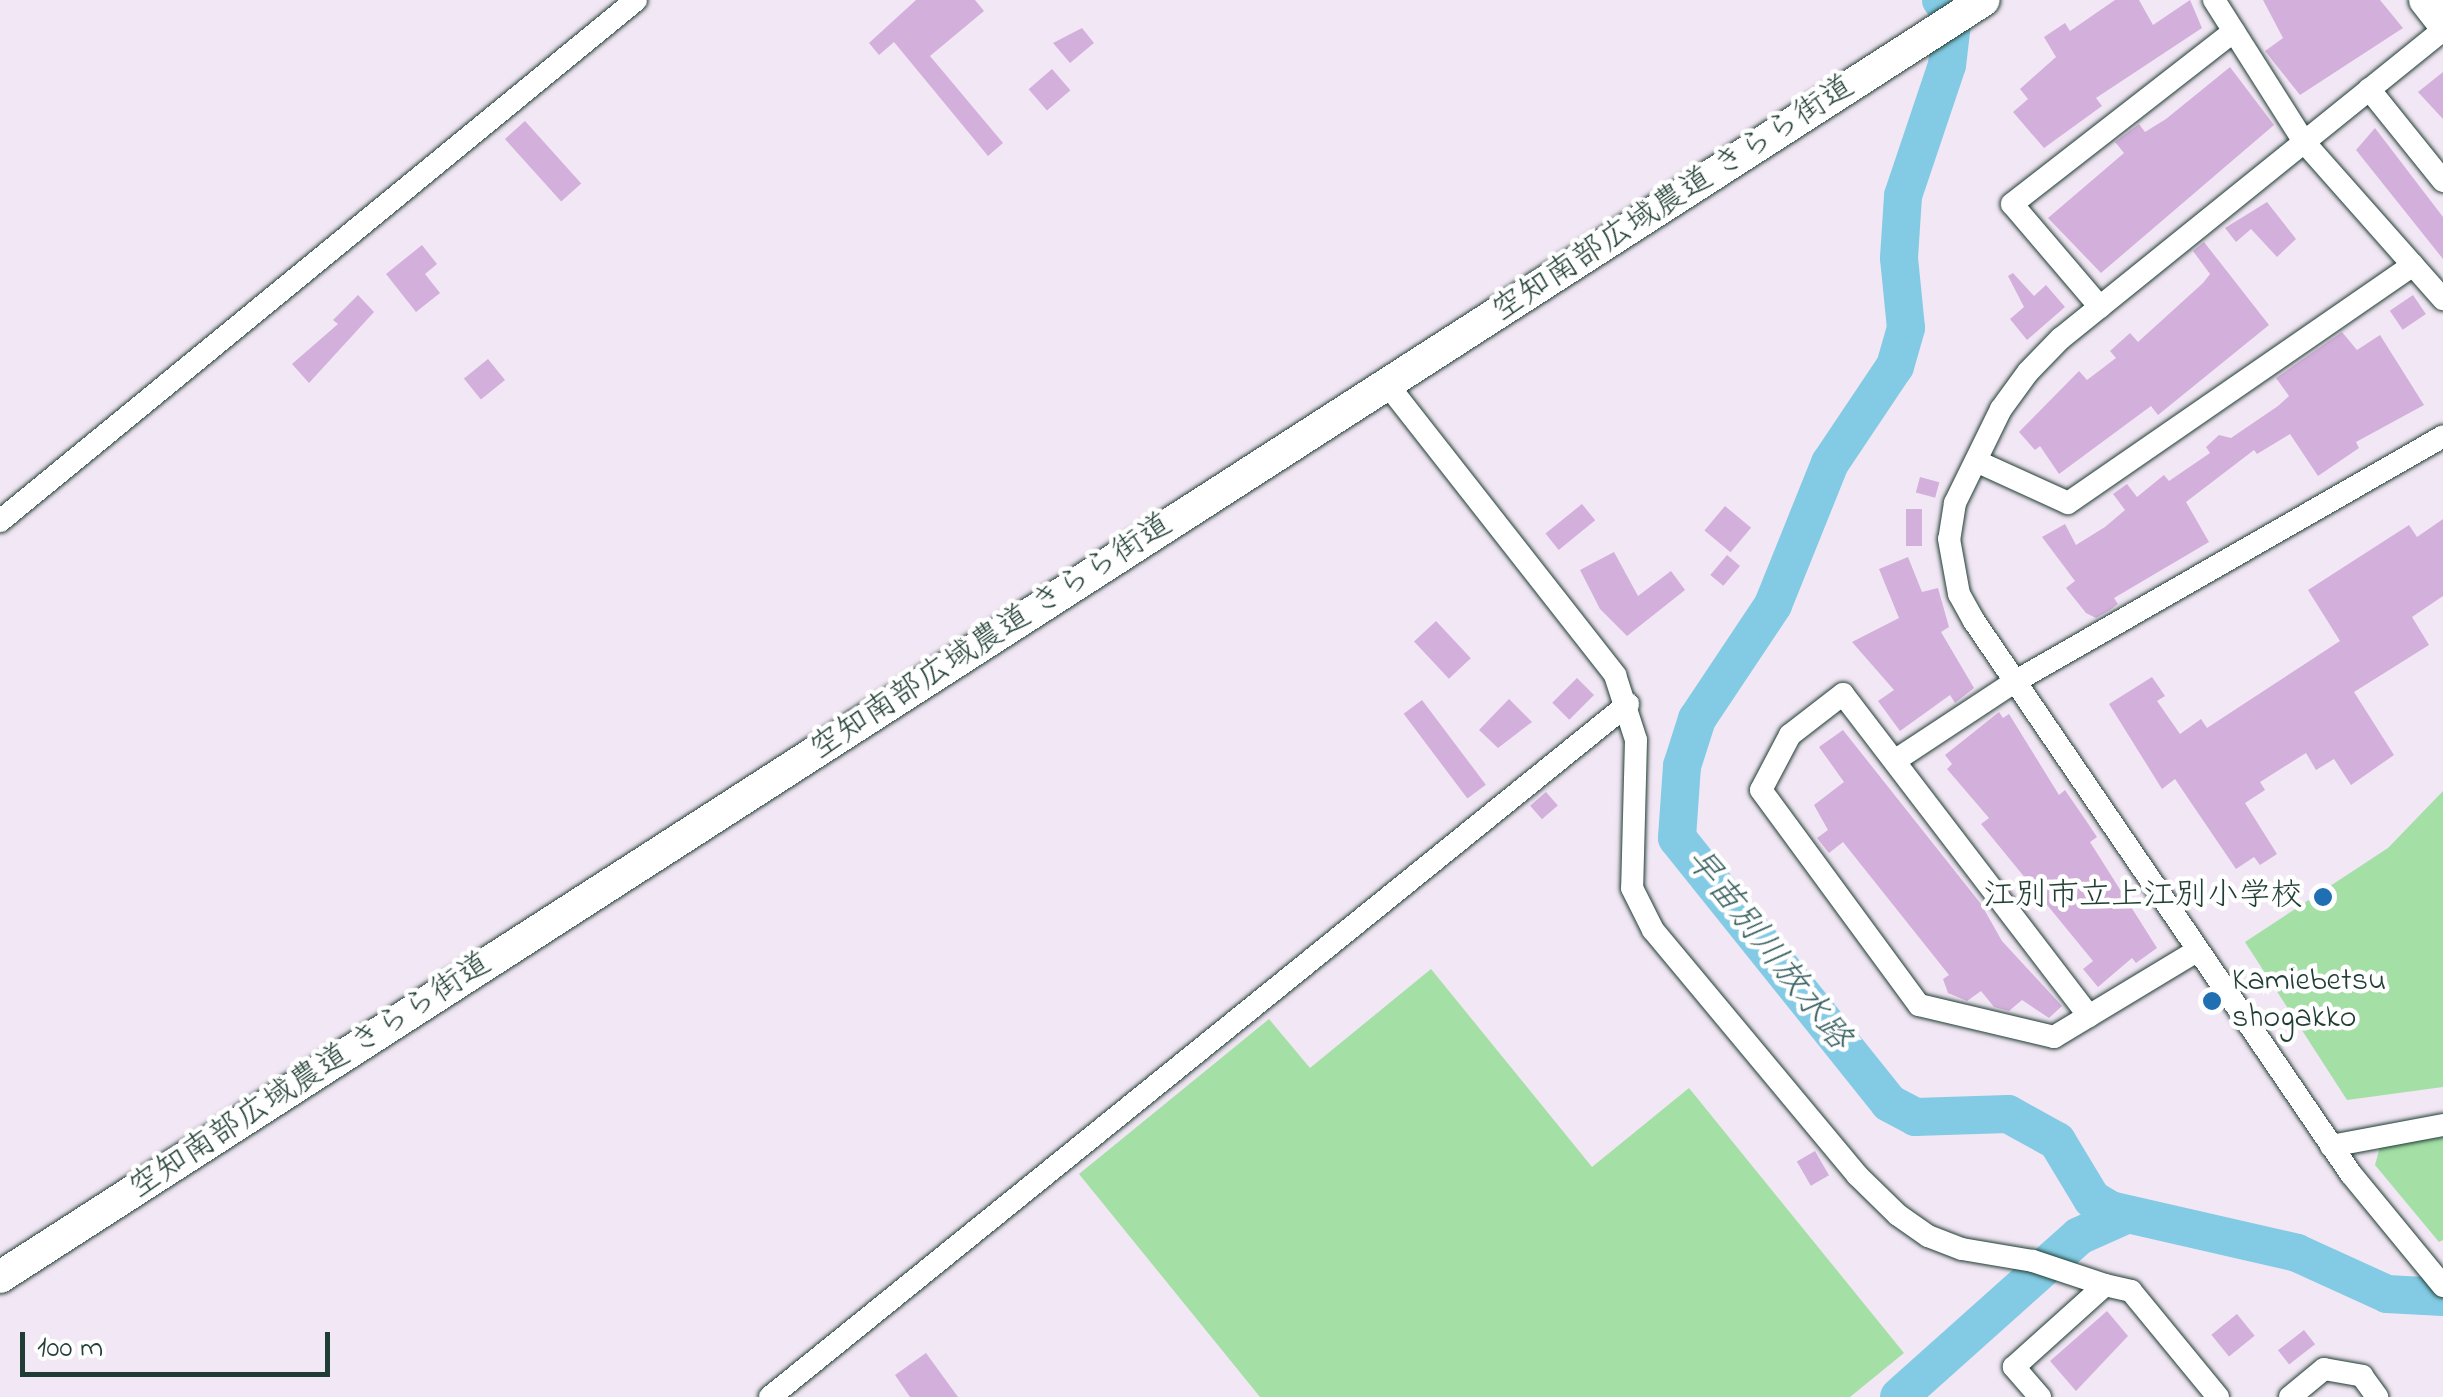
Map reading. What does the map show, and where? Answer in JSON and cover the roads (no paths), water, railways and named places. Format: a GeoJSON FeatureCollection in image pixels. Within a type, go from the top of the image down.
{"type":"FeatureCollection","features":[{"type":"Feature","properties":{"kind":"street"},"geometry":{"type":"LineString","coordinates":[[0,521],[636,0]]}},
{"type":"Feature","properties":{"kind":"street"},"geometry":{"type":"LineString","coordinates":[[2214,0],[2304,142],[2443,299]]}},
{"type":"Feature","properties":{"kind":"street"},"geometry":{"type":"LineString","coordinates":[[2425,0],[2443,22]]}},
{"type":"Feature","properties":{"kind":"street","name":"空知南部広域農道 きらら街道"},"geometry":{"type":"LineString","coordinates":[[0,1277],[1980,3]]}},
{"type":"Feature","properties":{"kind":"street"},"geometry":{"type":"LineString","coordinates":[[2443,30],[2100,307],[2028,372],[1976,460],[1956,503],[1949,539],[1959,594],[2016,681],[2331,1146],[2443,1286]]}},
{"type":"Feature","properties":{"kind":"street"},"geometry":{"type":"LineString","coordinates":[[2100,307],[2012,204],[2234,31]]}},
{"type":"Feature","properties":{"kind":"street"},"geometry":{"type":"LineString","coordinates":[[2369,89],[2443,181]]}},
{"type":"Feature","properties":{"kind":"street"},"geometry":{"type":"LineString","coordinates":[[1976,460],[2068,503],[2413,265]]}},
{"type":"Feature","properties":{"kind":"street"},"geometry":{"type":"LineString","coordinates":[[1387,384],[1614,675],[1628,704],[1636,740],[1632,888],[1654,930],[1857,1175],[1898,1215],[1928,1236],[1962,1248],[2033,1261],[2130,1291],[2218,1397]]}},
{"type":"Feature","properties":{"kind":"street"},"geometry":{"type":"LineString","coordinates":[[1896,760],[2016,681],[2443,436]]}},
{"type":"Feature","properties":{"kind":"street"},"geometry":{"type":"LineString","coordinates":[[2089,1016],[1843,694],[1790,735],[1761,790],[1919,1006],[2054,1038],[2198,950]]}},
{"type":"Feature","properties":{"kind":"street"},"geometry":{"type":"LineString","coordinates":[[770,1397],[1628,704]]}},
{"type":"Feature","properties":{"kind":"street"},"geometry":{"type":"LineString","coordinates":[[2331,1146],[2443,1124]]}},
{"type":"Feature","properties":{"kind":"street"},"geometry":{"type":"LineString","coordinates":[[2040,1397],[2014,1367],[2105,1285]]}},
{"type":"Feature","properties":{"kind":"street"},"geometry":{"type":"LineString","coordinates":[[2290,1397],[2324,1369],[2362,1376],[2378,1397]]}},
{"type":"Feature","properties":{"kind":"waterway","name":"早苗別川放水路"},"geometry":{"type":"LineString","coordinates":[[1941,0],[1953,15],[1947,65],[1903,196],[1899,258],[1906,328],[1895,366],[1830,463],[1773,605],[1697,719],[1682,766],[1677,838],[1889,1103],[1915,1117],[2008,1114],[2057,1141],[2092,1199],[2110,1210],[2297,1253],[2387,1294],[2443,1297]]}},
{"type":"Feature","properties":{"kind":"waterway"},"geometry":{"type":"LineString","coordinates":[[1899,1397],[2079,1236],[2126,1215]]}},
{"type":"Feature","properties":{"kind":"place","name":"江別市立上江別小学校"},"geometry":{"type":"Point","coordinates":[2323,897]}},
{"type":"Feature","properties":{"kind":"place","name":"Kamiebetsu shogakko"},"geometry":{"type":"Point","coordinates":[2212,1001]}}]}
